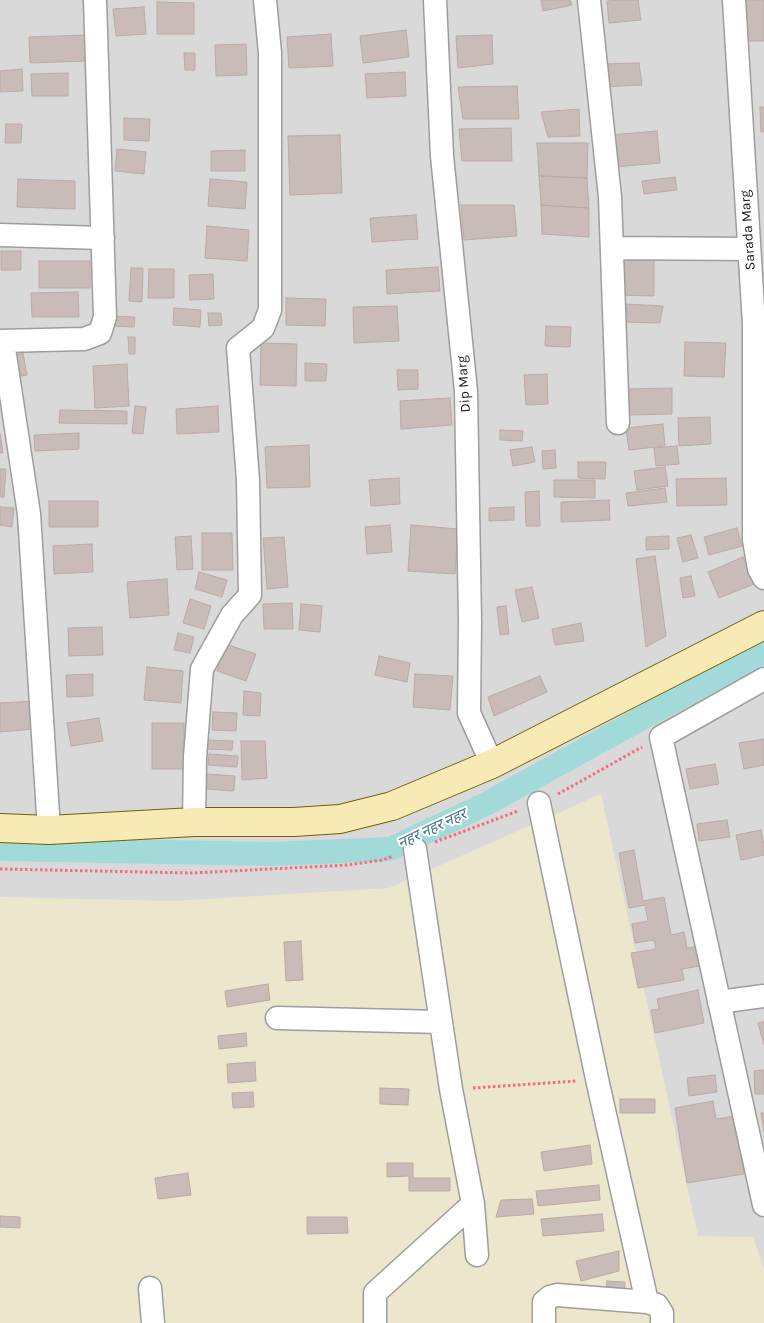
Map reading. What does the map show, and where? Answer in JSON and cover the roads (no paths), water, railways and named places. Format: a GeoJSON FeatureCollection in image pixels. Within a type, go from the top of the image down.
{"type":"FeatureCollection","features":[{"type":"Feature","properties":{"kind":"main road"},"geometry":{"type":"LineString","coordinates":[[0,828],[49,830],[194,822],[294,822],[340,819],[392,806],[492,764],[764,625]]}},
{"type":"Feature","properties":{"kind":"street"},"geometry":{"type":"LineString","coordinates":[[49,830],[29,514],[1,342],[84,339],[100,333],[105,316],[95,0]]}},
{"type":"Feature","properties":{"kind":"street"},"geometry":{"type":"LineString","coordinates":[[194,822],[195,757],[202,669],[232,615],[250,595],[248,480],[238,348],[263,328],[270,310],[270,53],[265,0]]}},
{"type":"Feature","properties":{"kind":"street","name":"Dip Marg"},"geometry":{"type":"LineString","coordinates":[[436,0],[442,156],[466,391],[470,622],[469,713],[492,764]]}},
{"type":"Feature","properties":{"kind":"street"},"geometry":{"type":"LineString","coordinates":[[589,0],[610,197],[618,423]]}},
{"type":"Feature","properties":{"kind":"street","name":"Sarada Marg"},"geometry":{"type":"LineString","coordinates":[[734,0],[754,324],[754,540],[760,569],[764,578]]}},
{"type":"Feature","properties":{"kind":"street"},"geometry":{"type":"LineString","coordinates":[[0,235],[103,238]]}},
{"type":"Feature","properties":{"kind":"street"},"geometry":{"type":"LineString","coordinates":[[612,248],[749,249]]}},
{"type":"Feature","properties":{"kind":"street"},"geometry":{"type":"LineString","coordinates":[[764,679],[661,737],[764,1204]]}},
{"type":"Feature","properties":{"kind":"street"},"geometry":{"type":"LineString","coordinates":[[539,802],[597,1079],[647,1302]]}},
{"type":"Feature","properties":{"kind":"street"},"geometry":{"type":"LineString","coordinates":[[415,849],[451,1090],[473,1204],[477,1254]]}},
{"type":"Feature","properties":{"kind":"street"},"geometry":{"type":"LineString","coordinates":[[719,1002],[764,996]]}},
{"type":"Feature","properties":{"kind":"street"},"geometry":{"type":"LineString","coordinates":[[277,1018],[441,1022]]}},
{"type":"Feature","properties":{"kind":"street"},"geometry":{"type":"LineString","coordinates":[[375,1323],[375,1293],[473,1204]]}},
{"type":"Feature","properties":{"kind":"street"},"geometry":{"type":"LineString","coordinates":[[150,1288],[153,1323]]}},
{"type":"Feature","properties":{"kind":"street"},"geometry":{"type":"LineString","coordinates":[[544,1323],[544,1302],[550,1297],[557,1296],[647,1302],[657,1305],[662,1314],[662,1323]]}},
{"type":"Feature","properties":{"kind":"waterway","name":"नहर नहर नहर"},"geometry":{"type":"LineString","coordinates":[[0,849],[273,854],[390,849],[486,804],[764,651]]}}]}
